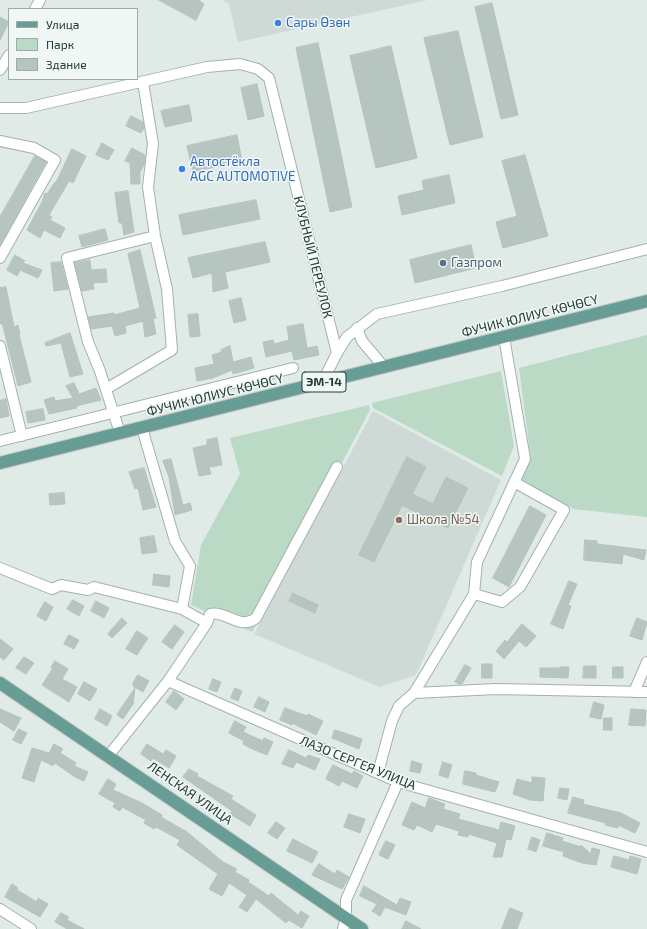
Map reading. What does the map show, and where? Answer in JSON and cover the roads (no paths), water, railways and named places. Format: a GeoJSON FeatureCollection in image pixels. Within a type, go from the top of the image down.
{"type":"FeatureCollection","features":[{"type":"Feature","properties":{"kind":"main road","name":"ФУЧИК ЮЛИУС КӨЧӨСҮ"},"geometry":{"type":"LineString","coordinates":[[0,463],[647,301]]}},
{"type":"Feature","properties":{"kind":"main road","name":"ЛЕНСКАЯ УЛИЦА"},"geometry":{"type":"LineString","coordinates":[[0,682],[109,755],[344,923],[362,929]]}},
{"type":"Feature","properties":{"kind":"street"},"geometry":{"type":"LineString","coordinates":[[0,70],[8,57]]}},
{"type":"Feature","properties":{"kind":"street","name":"КЛУБНЫЙ ПЕРЕУЛОК"},"geometry":{"type":"LineString","coordinates":[[0,108],[26,108],[207,67],[240,64],[258,69],[269,78],[336,353]]}},
{"type":"Feature","properties":{"kind":"street"},"geometry":{"type":"LineString","coordinates":[[106,389],[172,350],[167,289],[148,187],[153,144],[143,82]]}},
{"type":"Feature","properties":{"kind":"street"},"geometry":{"type":"LineString","coordinates":[[0,141],[34,148],[55,160],[0,258]]}},
{"type":"Feature","properties":{"kind":"street"},"geometry":{"type":"LineString","coordinates":[[120,433],[106,389],[88,342],[67,258],[156,236]]}},
{"type":"Feature","properties":{"kind":"street"},"geometry":{"type":"LineString","coordinates":[[322,383],[336,353],[347,337],[377,314],[502,286],[647,249]]}},
{"type":"Feature","properties":{"kind":"street"},"geometry":{"type":"LineString","coordinates":[[357,328],[362,341],[384,367]]}},
{"type":"Feature","properties":{"kind":"street"},"geometry":{"type":"LineString","coordinates":[[378,773],[392,721],[399,706],[414,693],[474,594],[477,562],[525,458],[504,337]]}},
{"type":"Feature","properties":{"kind":"street"},"geometry":{"type":"LineString","coordinates":[[0,346],[22,436]]}},
{"type":"Feature","properties":{"kind":"street"},"geometry":{"type":"LineString","coordinates":[[0,441],[114,414],[293,368]]}},
{"type":"Feature","properties":{"kind":"street"},"geometry":{"type":"LineString","coordinates":[[142,428],[175,541],[190,566],[182,609]]}},
{"type":"Feature","properties":{"kind":"street"},"geometry":{"type":"LineString","coordinates":[[109,755],[168,681],[207,623],[210,614],[215,613],[237,622],[248,622],[256,618],[337,467]]}},
{"type":"Feature","properties":{"kind":"street"},"geometry":{"type":"LineString","coordinates":[[474,594],[502,602],[520,587],[564,510],[514,482]]}},
{"type":"Feature","properties":{"kind":"street"},"geometry":{"type":"LineString","coordinates":[[0,568],[52,589],[61,585],[88,590],[94,587],[182,609],[207,623]]}},
{"type":"Feature","properties":{"kind":"street"},"geometry":{"type":"LineString","coordinates":[[634,692],[647,662]]}},
{"type":"Feature","properties":{"kind":"street","name":"ЛАЗО СЕРГЕЯ УЛИЦА"},"geometry":{"type":"LineString","coordinates":[[168,681],[398,782],[647,852]]}},
{"type":"Feature","properties":{"kind":"street"},"geometry":{"type":"LineString","coordinates":[[414,693],[496,689],[647,692]]}},
{"type":"Feature","properties":{"kind":"street"},"geometry":{"type":"LineString","coordinates":[[344,923],[346,900],[398,782]]}},
{"type":"Feature","properties":{"kind":"street"},"geometry":{"type":"LineString","coordinates":[[0,909],[31,929]]}},
{"type":"Feature","properties":{"kind":"place","name":"Сары Өзөн"},"geometry":{"type":"Point","coordinates":[278,23]}},
{"type":"Feature","properties":{"kind":"place","name":"Автостёкла AGC AUTOMOTIVE"},"geometry":{"type":"Point","coordinates":[182,169]}},
{"type":"Feature","properties":{"kind":"place","name":"Газпром"},"geometry":{"type":"Point","coordinates":[443,263]}},
{"type":"Feature","properties":{"kind":"place","name":"Школа №54"},"geometry":{"type":"Point","coordinates":[399,520]}}]}
